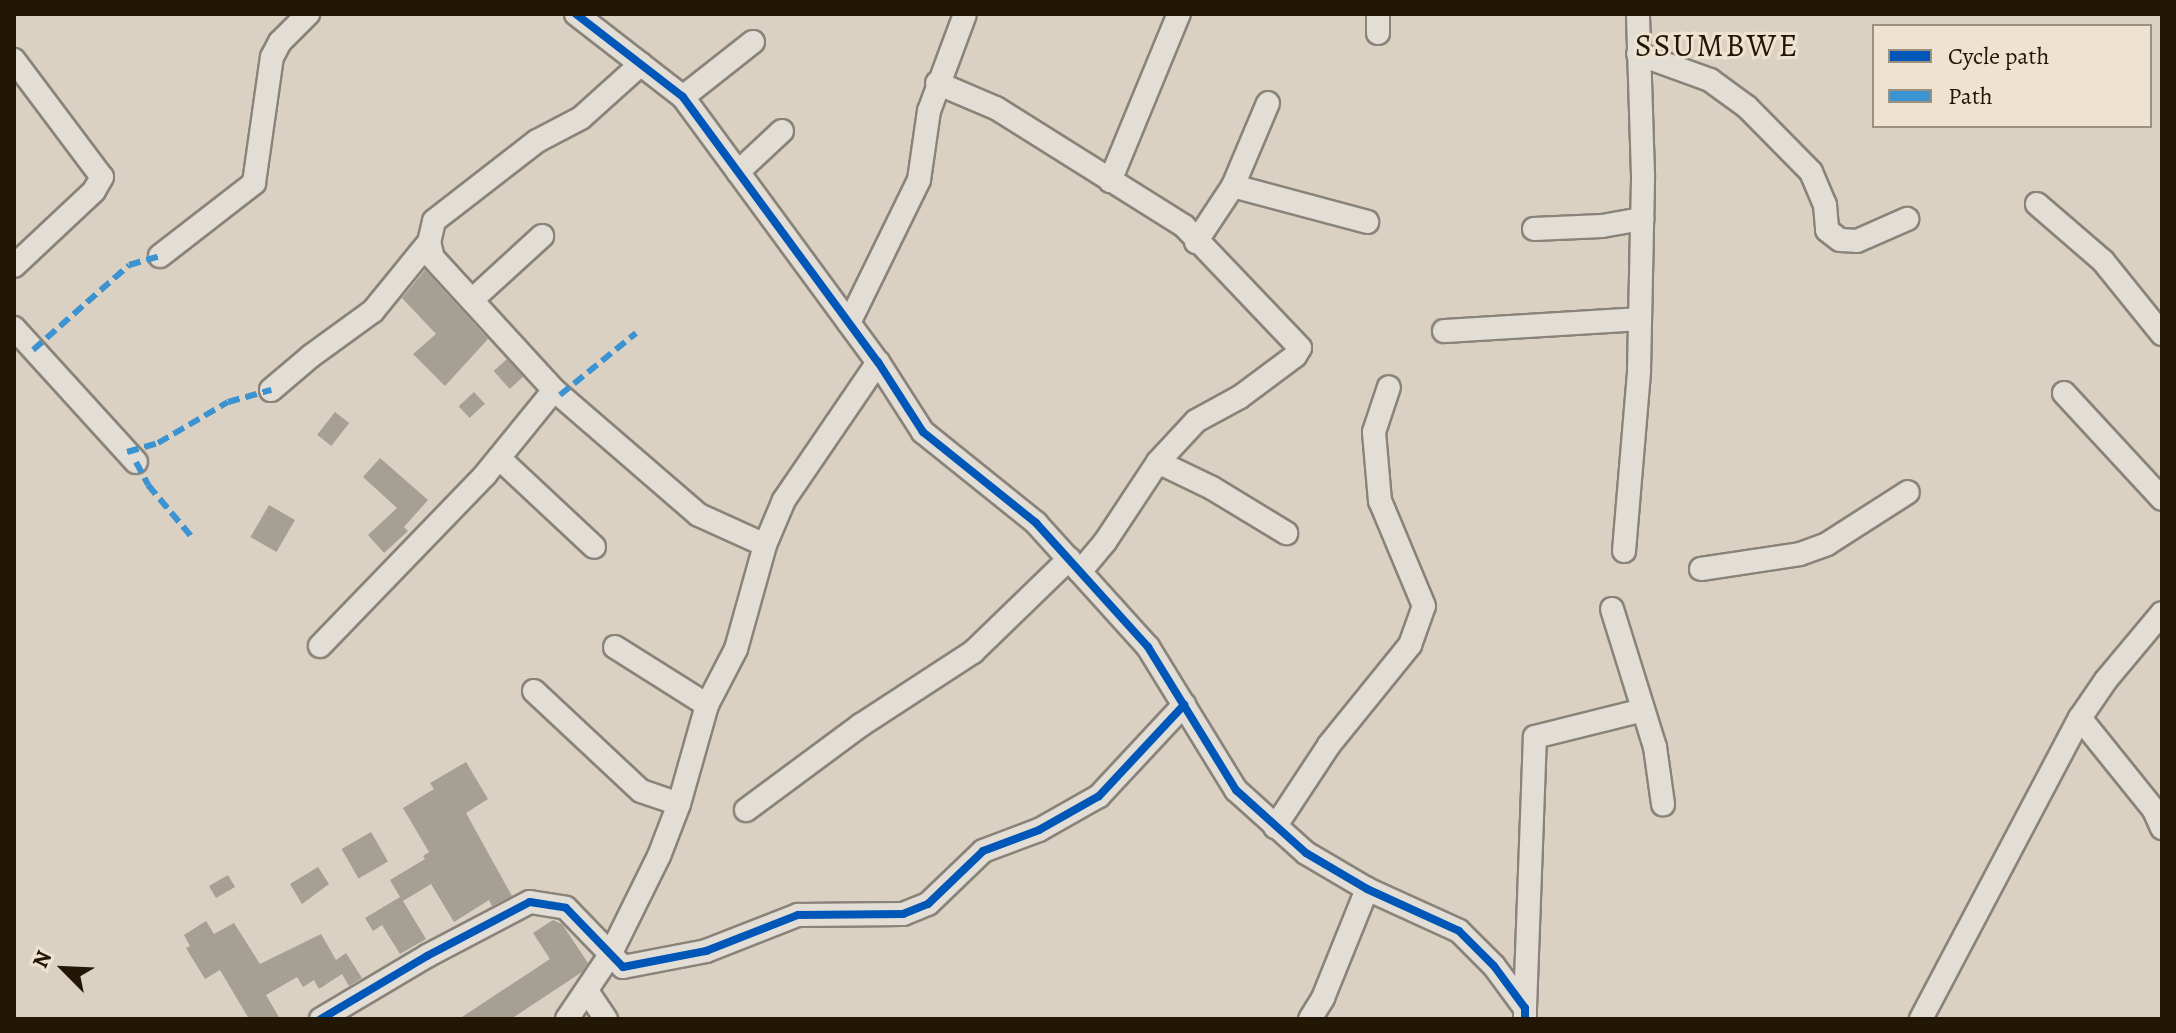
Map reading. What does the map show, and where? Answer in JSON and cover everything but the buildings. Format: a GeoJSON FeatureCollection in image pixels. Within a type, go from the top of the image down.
{"type":"FeatureCollection","features":[{"type":"Feature","properties":{"kind":"street"},"geometry":{"type":"LineString","coordinates":[[160,256],[254,183],[272,57],[280,42],[308,14]]}},
{"type":"Feature","properties":{"kind":"street"},"geometry":{"type":"LineString","coordinates":[[576,14],[683,97],[878,362],[923,432],[1036,523],[1148,647],[1236,790],[1306,853],[1367,889],[1459,931],[1494,966],[1525,1013]]}},
{"type":"Feature","properties":{"kind":"street"},"geometry":{"type":"LineString","coordinates":[[849,323],[919,180],[929,111],[965,14]]}},
{"type":"Feature","properties":{"kind":"street"},"geometry":{"type":"LineString","coordinates":[[1110,181],[1179,14]]}},
{"type":"Feature","properties":{"kind":"street"},"geometry":{"type":"LineString","coordinates":[[1624,551],[1639,371],[1642,219],[1638,14]]}},
{"type":"Feature","properties":{"kind":"street"},"geometry":{"type":"LineString","coordinates":[[683,97],[753,42]]}},
{"type":"Feature","properties":{"kind":"street"},"geometry":{"type":"LineString","coordinates":[[1638,54],[1710,80],[1747,107],[1811,172],[1825,205],[1827,230],[1840,240],[1857,241],[1907,219]]}},
{"type":"Feature","properties":{"kind":"street"},"geometry":{"type":"LineString","coordinates":[[271,390],[373,311],[429,242],[434,221],[537,141],[581,118],[641,64]]}},
{"type":"Feature","properties":{"kind":"street"},"geometry":{"type":"LineString","coordinates":[[14,266],[94,191],[102,177],[19,75]]}},
{"type":"Feature","properties":{"kind":"street"},"geometry":{"type":"LineString","coordinates":[[746,810],[861,725],[973,652],[1105,542],[1158,462],[1196,421],[1240,397],[1295,356],[1300,348],[1184,226],[996,108],[937,83]]}},
{"type":"Feature","properties":{"kind":"street"},"geometry":{"type":"LineString","coordinates":[[1196,242],[1233,186],[1268,103]]}},
{"type":"Feature","properties":{"kind":"street"},"geometry":{"type":"LineString","coordinates":[[738,172],[782,131]]}},
{"type":"Feature","properties":{"kind":"street"},"geometry":{"type":"LineString","coordinates":[[1233,186],[1367,222]]}},
{"type":"Feature","properties":{"kind":"street"},"geometry":{"type":"LineString","coordinates":[[2037,204],[2103,261],[2162,334]]}},
{"type":"Feature","properties":{"kind":"street"},"geometry":{"type":"LineString","coordinates":[[1534,229],[1602,226],[1642,219]]}},
{"type":"Feature","properties":{"kind":"street"},"geometry":{"type":"LineString","coordinates":[[472,300],[542,236]]}},
{"type":"Feature","properties":{"kind":"street"},"geometry":{"type":"LineString","coordinates":[[429,242],[433,258],[554,390],[699,515],[765,545]]}},
{"type":"Feature","properties":{"kind":"street"},"geometry":{"type":"LineString","coordinates":[[1444,331],[1639,319]]}},
{"type":"Feature","properties":{"kind":"street"},"geometry":{"type":"LineString","coordinates":[[14,328],[136,462]]}},
{"type":"Feature","properties":{"kind":"street"},"geometry":{"type":"LineString","coordinates":[[567,1019],[610,955],[659,856],[679,804],[707,705],[736,649],[765,545],[784,500],[878,362]]}},
{"type":"Feature","properties":{"kind":"street"},"geometry":{"type":"LineString","coordinates":[[1275,827],[1329,745],[1410,645],[1424,606],[1380,501],[1374,432],[1389,387]]}},
{"type":"Feature","properties":{"kind":"street"},"geometry":{"type":"LineString","coordinates":[[320,646],[499,458],[554,390]]}},
{"type":"Feature","properties":{"kind":"street"},"geometry":{"type":"LineString","coordinates":[[2064,393],[2162,499]]}},
{"type":"Feature","properties":{"kind":"street"},"geometry":{"type":"LineString","coordinates":[[499,458],[594,547]]}},
{"type":"Feature","properties":{"kind":"street"},"geometry":{"type":"LineString","coordinates":[[1158,462],[1212,488],[1286,533]]}},
{"type":"Feature","properties":{"kind":"street"},"geometry":{"type":"LineString","coordinates":[[1701,569],[1800,554],[1827,544],[1908,492]]}},
{"type":"Feature","properties":{"kind":"street"},"geometry":{"type":"LineString","coordinates":[[1612,609],[1655,747],[1663,804]]}},
{"type":"Feature","properties":{"kind":"street"},"geometry":{"type":"LineString","coordinates":[[1921,1019],[2080,718],[2106,680],[2162,613]]}},
{"type":"Feature","properties":{"kind":"street"},"geometry":{"type":"LineString","coordinates":[[615,647],[707,705]]}},
{"type":"Feature","properties":{"kind":"street"},"geometry":{"type":"LineString","coordinates":[[534,691],[641,791],[679,804]]}},
{"type":"Feature","properties":{"kind":"street"},"geometry":{"type":"LineString","coordinates":[[321,1019],[427,956],[530,902],[566,908],[623,967],[657,963],[706,951],[798,915],[903,914],[928,904],[983,851],[1039,830],[1099,796],[1184,705]]}},
{"type":"Feature","properties":{"kind":"street"},"geometry":{"type":"LineString","coordinates":[[1525,1013],[1535,737],[1643,710]]}},
{"type":"Feature","properties":{"kind":"street"},"geometry":{"type":"LineString","coordinates":[[2080,718],[2154,810],[2162,828]]}},
{"type":"Feature","properties":{"kind":"street"},"geometry":{"type":"LineString","coordinates":[[1310,1019],[1323,998],[1367,889]]}},
{"type":"Feature","properties":{"kind":"street"},"geometry":{"type":"LineString","coordinates":[[587,991],[606,1019]]}},
{"type":"Feature","properties":{"kind":"marked path"},"geometry":{"type":"LineString","coordinates":[[33,350],[129,265],[160,256]]}},
{"type":"Feature","properties":{"kind":"marked path"},"geometry":{"type":"LineString","coordinates":[[560,395],[636,333]]}},
{"type":"Feature","properties":{"kind":"marked path"},"geometry":{"type":"LineString","coordinates":[[127,452],[158,443],[228,402],[271,390]]}},
{"type":"Feature","properties":{"kind":"marked path"},"geometry":{"type":"LineString","coordinates":[[136,462],[148,485],[191,536]]}},
{"type":"Feature","properties":{"kind":"cycle path"},"geometry":{"type":"LineString","coordinates":[[576,14],[683,97],[878,362],[923,432],[1036,523],[1148,647],[1236,790],[1306,853],[1367,889],[1459,931],[1494,966],[1525,1008],[1525,1019]]}},
{"type":"Feature","properties":{"kind":"cycle path"},"geometry":{"type":"LineString","coordinates":[[321,1019],[427,956],[530,902],[566,908],[623,967],[706,951],[798,915],[903,914],[928,904],[983,851],[1039,830],[1099,796],[1184,705]]}},
{"type":"Feature","properties":{"kind":"district","name":"SSUMBWE"},"geometry":{"type":"Point","coordinates":[1717,45]}}]}
